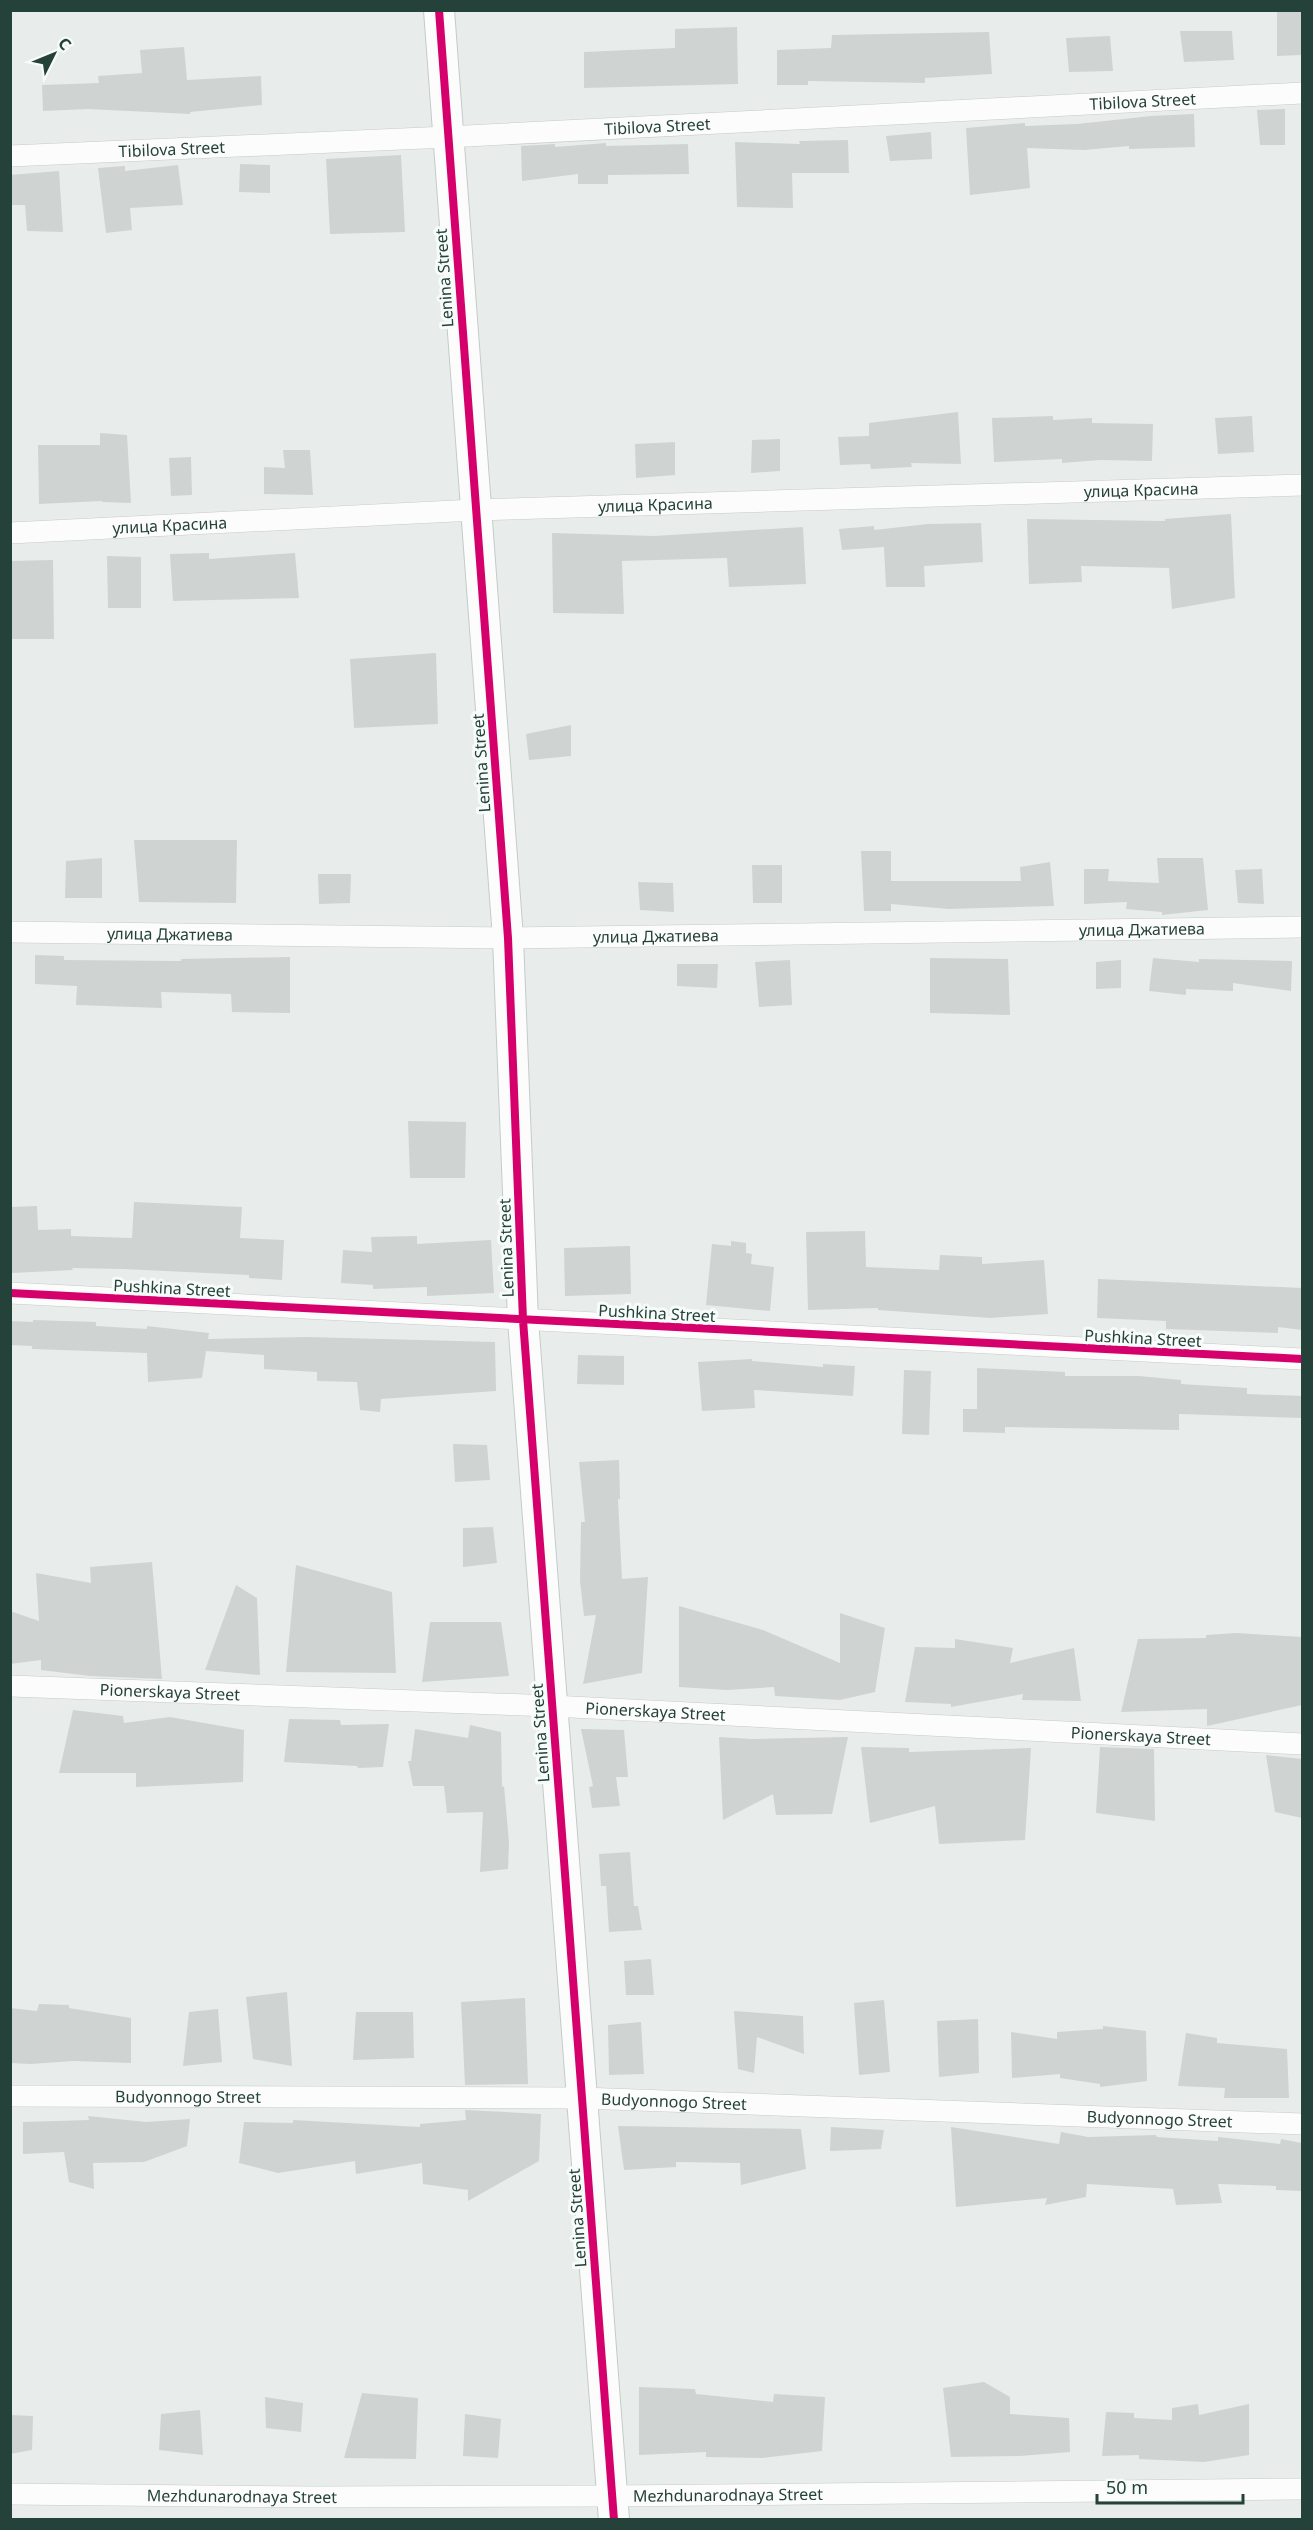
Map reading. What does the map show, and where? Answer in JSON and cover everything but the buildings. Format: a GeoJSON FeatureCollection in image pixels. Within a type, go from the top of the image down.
{"type":"FeatureCollection","features":[{"type":"Feature","properties":{"kind":"street","name":"Lenina Street"},"geometry":{"type":"LineString","coordinates":[[439,10],[508,938],[523,1320],[613,2508]]}},
{"type":"Feature","properties":{"kind":"street","name":"Tibilova Street"},"geometry":{"type":"LineString","coordinates":[[10,156],[447,137],[1302,93]]}},
{"type":"Feature","properties":{"kind":"street","name":"улица Красина"},"geometry":{"type":"LineString","coordinates":[[10,533],[475,510],[1302,485]]}},
{"type":"Feature","properties":{"kind":"street","name":"улица Джатиева"},"geometry":{"type":"LineString","coordinates":[[10,932],[508,938],[1302,927]]}},
{"type":"Feature","properties":{"kind":"street","name":"Pushkina Street"},"geometry":{"type":"LineString","coordinates":[[10,1293],[1302,1359]]}},
{"type":"Feature","properties":{"kind":"street","name":"Pionerskaya Street"},"geometry":{"type":"LineString","coordinates":[[10,1686],[552,1706],[1302,1744]]}},
{"type":"Feature","properties":{"kind":"street","name":"Budyonnogo Street"},"geometry":{"type":"LineString","coordinates":[[10,2096],[581,2098],[1302,2124]]}},
{"type":"Feature","properties":{"kind":"street","name":"Mezhdunarodnaya Street"},"geometry":{"type":"LineString","coordinates":[[10,2494],[613,2508],[1302,2489]]}},
{"type":"Feature","properties":{"kind":"cycle path"},"geometry":{"type":"LineString","coordinates":[[439,10],[508,938],[523,1320],[614,2520]]}},
{"type":"Feature","properties":{"kind":"cycle path"},"geometry":{"type":"LineString","coordinates":[[10,1293],[1302,1359]]}}]}
